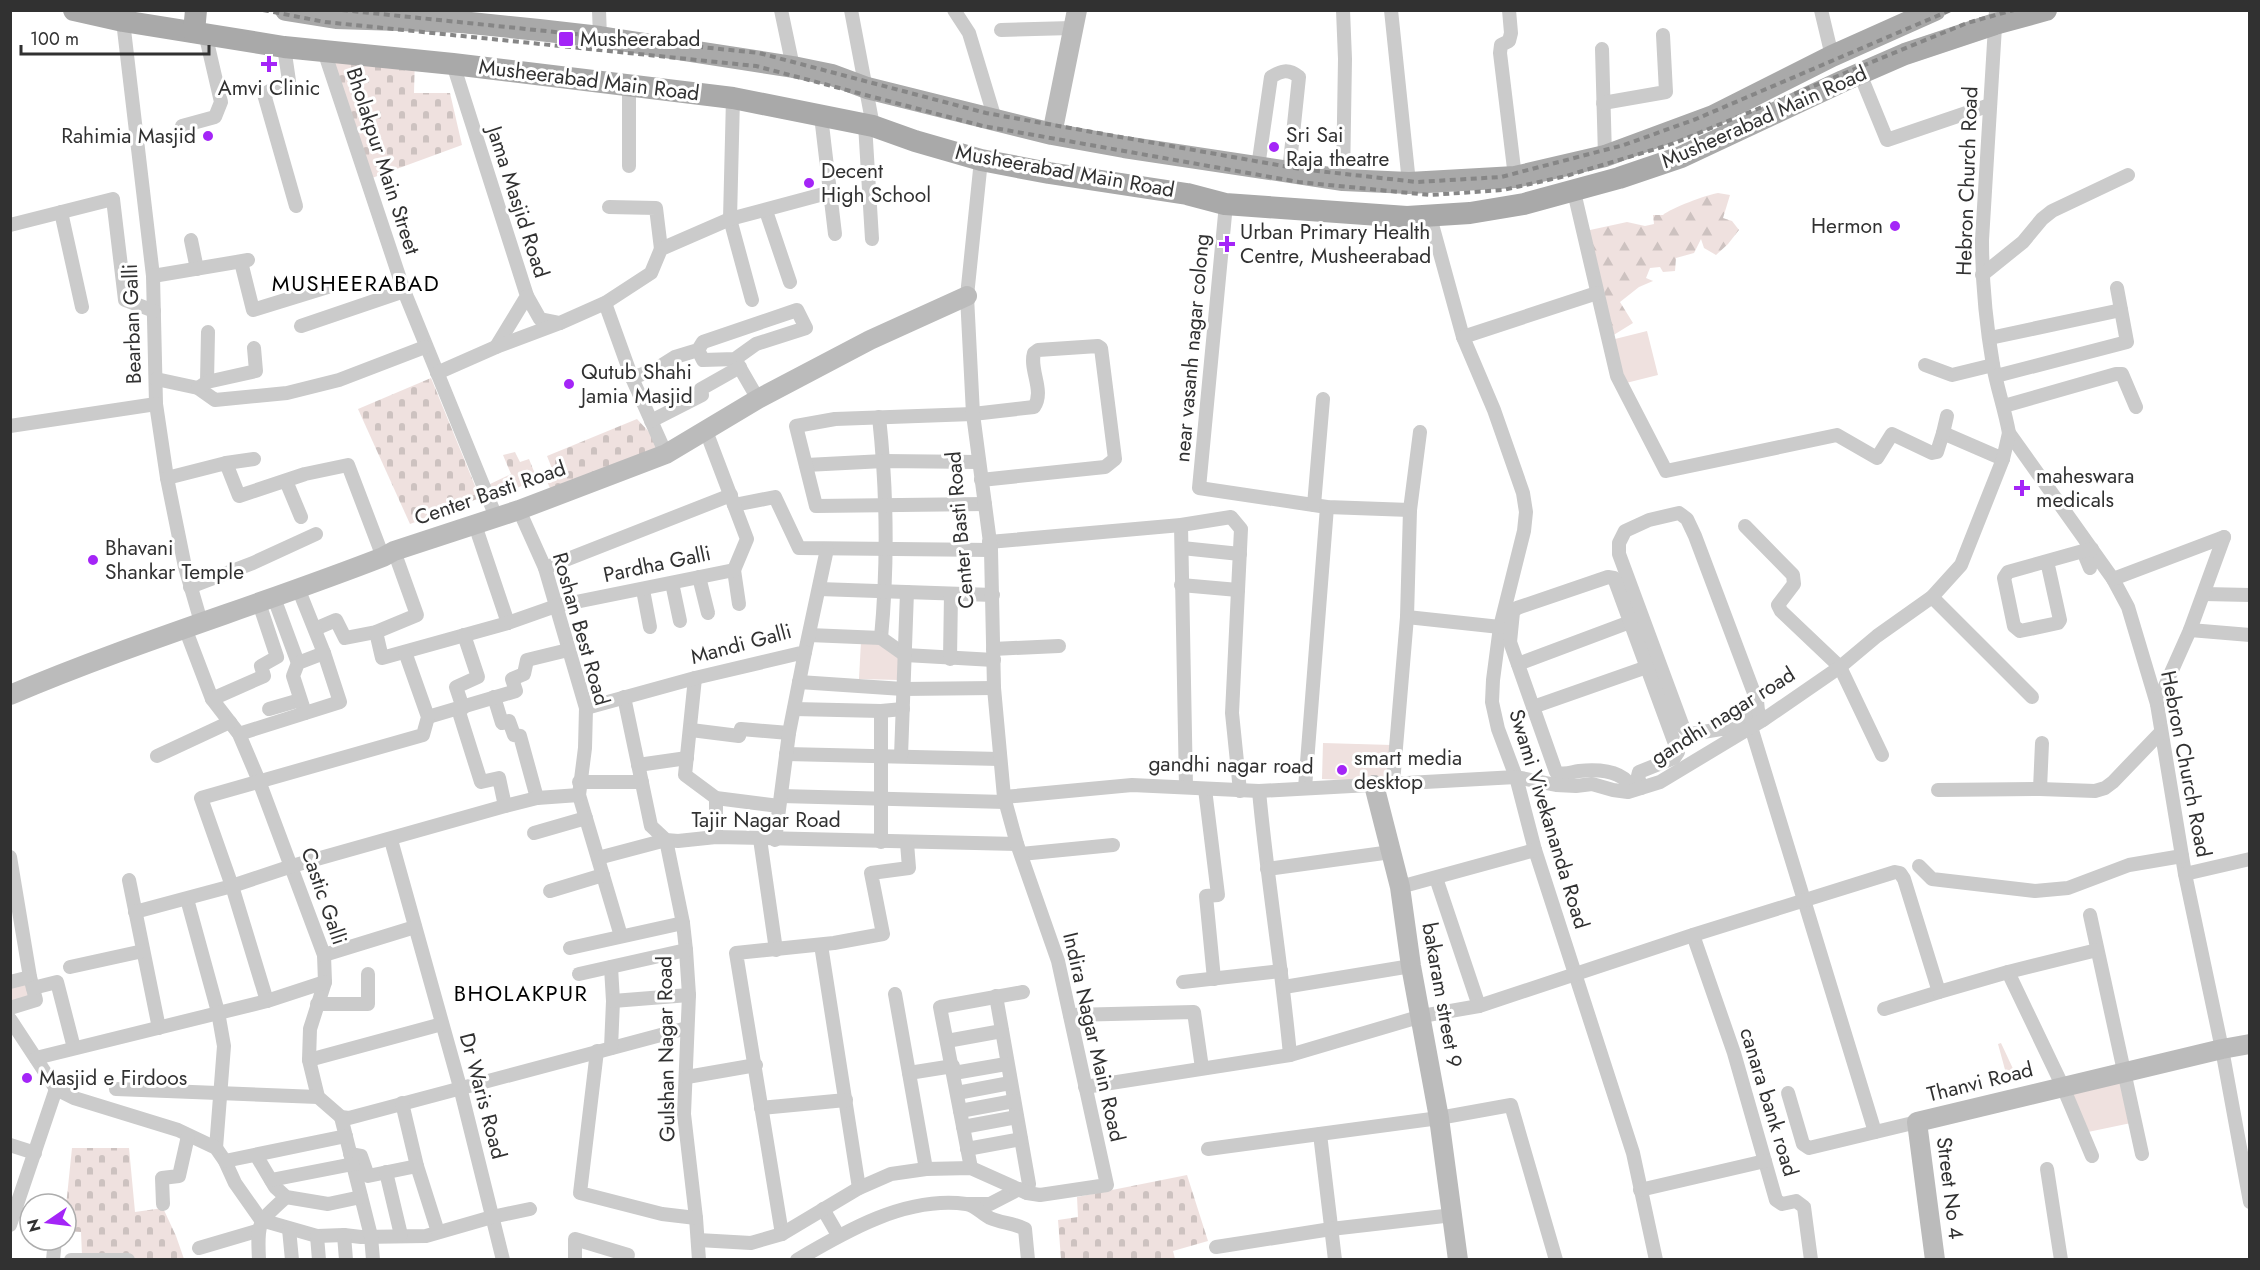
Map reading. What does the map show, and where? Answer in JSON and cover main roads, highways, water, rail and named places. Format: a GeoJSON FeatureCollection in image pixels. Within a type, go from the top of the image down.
{"type":"FeatureCollection","features":[{"type":"Feature","properties":{"kind":"main road","name":"Musheerabad Main Road"},"geometry":{"type":"LineString","coordinates":[[74,10],[123,21],[167,19],[284,47],[453,64],[733,98],[794,108],[821,116],[869,125],[981,160],[1049,173],[1188,194],[1226,204],[1312,209],[1349,214],[1430,217],[1524,204],[1574,192],[1681,157],[1860,74],[1995,17],[2046,10]]}},
{"type":"Feature","properties":{"kind":"main road","name":"Musheerabad Main Road"},"geometry":{"type":"LineString","coordinates":[[286,10],[336,18],[460,22],[600,38],[793,67],[832,75],[867,88],[1052,134],[1343,180],[1409,183],[1515,177],[1605,156],[1667,135],[1713,116],[1832,56],[1935,10]]}},
{"type":"Feature","properties":{"kind":"main road"},"geometry":{"type":"LineString","coordinates":[[1713,116],[1722,139]]}},
{"type":"Feature","properties":{"kind":"main road"},"geometry":{"type":"LineString","coordinates":[[1188,194],[1192,157]]}},
{"type":"Feature","properties":{"kind":"railway"},"geometry":{"type":"LineString","coordinates":[[263,10],[325,22],[756,66],[983,126],[1299,182],[1430,195],[1503,190],[1566,176],[1672,144],[1967,23],[2014,10]]}},
{"type":"Feature","properties":{"kind":"railway"},"geometry":{"type":"LineString","coordinates":[[342,10],[759,53],[986,113],[1300,169],[1417,182],[1501,177],[1624,145],[1696,119],[1951,10]]}},
{"type":"Feature","properties":{"kind":"place","name":"Musheerabad"},"geometry":{"type":"Point","coordinates":[566,39]}},
{"type":"Feature","properties":{"kind":"place","name":"Amvi Clinic"},"geometry":{"type":"Point","coordinates":[269,64]}},
{"type":"Feature","properties":{"kind":"place","name":"Rahimia Masjid"},"geometry":{"type":"Point","coordinates":[208,136]}},
{"type":"Feature","properties":{"kind":"place","name":"Sri Sai Raja theatre"},"geometry":{"type":"Point","coordinates":[1274,147]}},
{"type":"Feature","properties":{"kind":"place","name":"Decent High School"},"geometry":{"type":"Point","coordinates":[809,183]}},
{"type":"Feature","properties":{"kind":"place","name":"Hermon"},"geometry":{"type":"Point","coordinates":[1895,226]}},
{"type":"Feature","properties":{"kind":"place","name":"Urban Primary Health Centre, Musheerabad"},"geometry":{"type":"Point","coordinates":[1227,244]}},
{"type":"Feature","properties":{"kind":"place","name":"Qutub Shahi Jamia Masjid"},"geometry":{"type":"Point","coordinates":[569,384]}},
{"type":"Feature","properties":{"kind":"place","name":"maheswara medicals"},"geometry":{"type":"Point","coordinates":[2022,488]}},
{"type":"Feature","properties":{"kind":"place","name":"Bhavani Shankar Temple"},"geometry":{"type":"Point","coordinates":[93,560]}},
{"type":"Feature","properties":{"kind":"place","name":"smart media desktop"},"geometry":{"type":"Point","coordinates":[1342,770]}},
{"type":"Feature","properties":{"kind":"place","name":"Masjid e Firdoos"},"geometry":{"type":"Point","coordinates":[27,1078]}},
{"type":"Feature","properties":{"kind":"district","name":"MUSHEERABAD"},"geometry":{"type":"Point","coordinates":[356,283]}},
{"type":"Feature","properties":{"kind":"district","name":"BHOLAKPUR"},"geometry":{"type":"Point","coordinates":[521,993]}}]}
